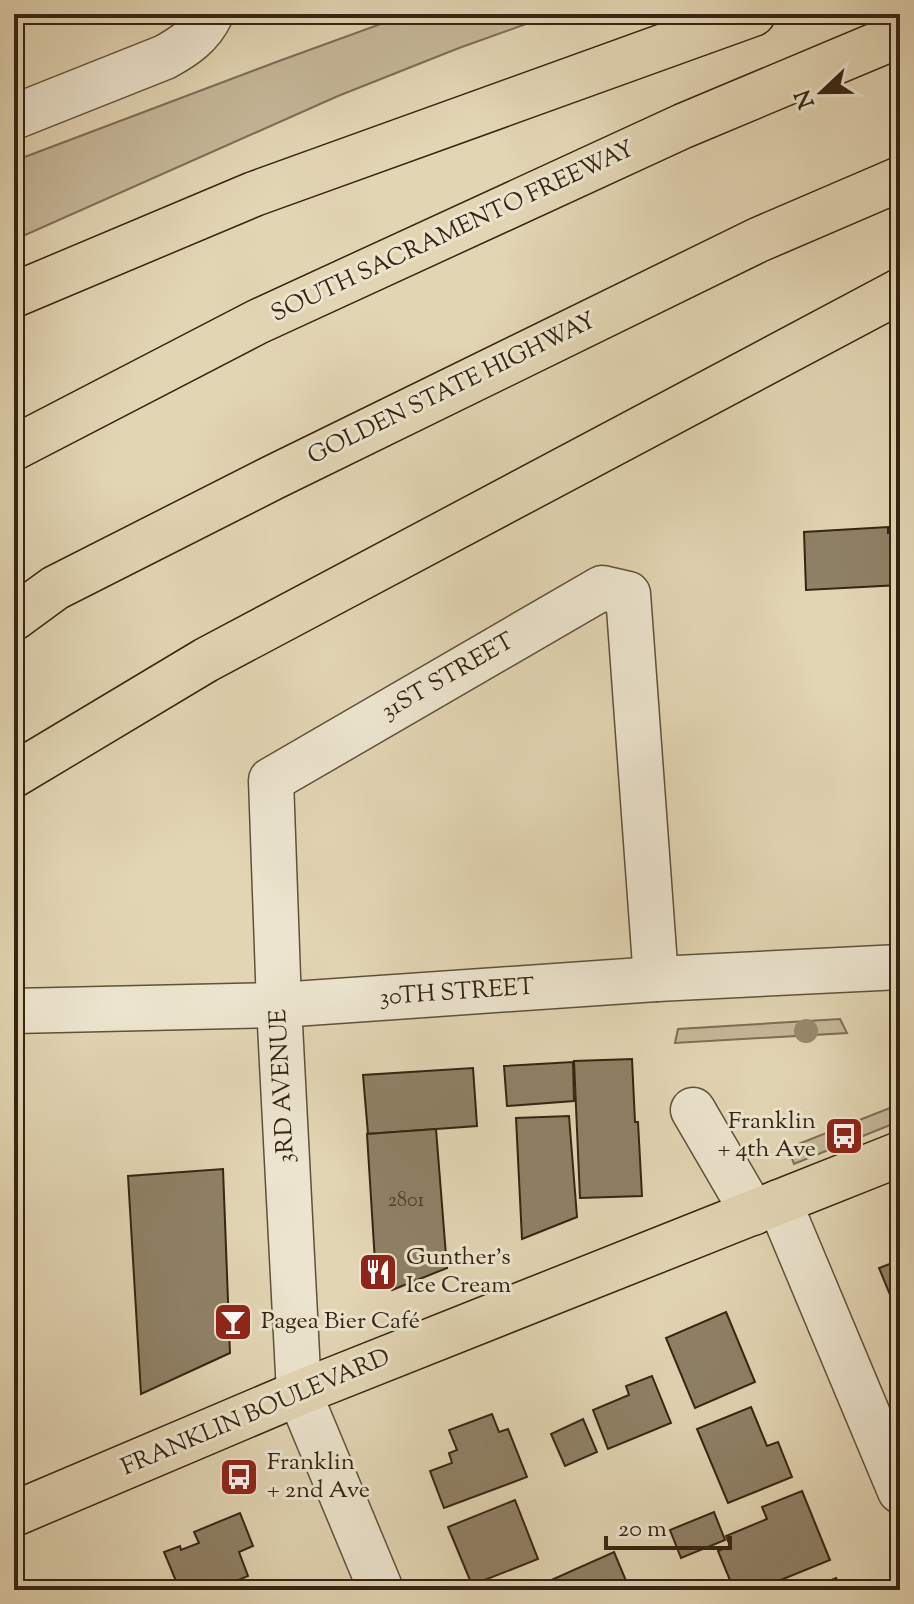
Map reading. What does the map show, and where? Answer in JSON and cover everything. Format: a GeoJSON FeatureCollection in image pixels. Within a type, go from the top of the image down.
{"type":"FeatureCollection","features":[{"type":"Feature","properties":{"kind":"main road"},"geometry":{"type":"LineString","coordinates":[[14,295],[254,194],[753,14]]}},
{"type":"Feature","properties":{"kind":"main road","name":"SOUTH SACRAMENTO FREEWAY"},"geometry":{"type":"LineString","coordinates":[[14,448],[257,322],[683,126],[900,35]]}},
{"type":"Feature","properties":{"kind":"main road","name":"GOLDEN STATE HIGHWAY"},"geometry":{"type":"LineString","coordinates":[[14,618],[55,588],[274,477],[758,240],[900,179]]}},
{"type":"Feature","properties":{"kind":"main road"},"geometry":{"type":"LineString","coordinates":[[14,775],[206,660],[900,291]]}},
{"type":"Feature","properties":{"kind":"main road"},"geometry":{"type":"LineString","coordinates":[[14,610],[55,588]]}},
{"type":"Feature","properties":{"kind":"main road","name":"FRANKLIN BOULEVARD"},"geometry":{"type":"LineString","coordinates":[[14,1514],[299,1393],[900,1154]]}},
{"type":"Feature","properties":{"kind":"street"},"geometry":{"type":"LineString","coordinates":[[14,117],[165,57],[184,46],[208,20]]}},
{"type":"Feature","properties":{"kind":"street","name":"31ST STREET"},"geometry":{"type":"LineString","coordinates":[[271,780],[602,588],[628,594],[656,979]]}},
{"type":"Feature","properties":{"kind":"street","name":"3RD AVENUE"},"geometry":{"type":"LineString","coordinates":[[271,780],[299,1393],[381,1590]]}},
{"type":"Feature","properties":{"kind":"street","name":"30TH STREET"},"geometry":{"type":"LineString","coordinates":[[14,1011],[279,1005],[656,979],[900,967]]}},
{"type":"Feature","properties":{"kind":"street"},"geometry":{"type":"LineString","coordinates":[[693,1110],[766,1207],[900,1491]]}},
{"type":"Feature","properties":{"kind":"shaded area"},"geometry":{"type":"Polygon","coordinates":[[[408,14],[554,14],[338,96],[14,240],[14,161],[408,14]]]}},
{"type":"Feature","properties":{"kind":"shaded area"},"geometry":{"type":"Polygon","coordinates":[[[840,1019],[847,1033],[675,1043],[678,1029],[840,1019]]]}},
{"type":"Feature","properties":{"kind":"shaded area"},"geometry":{"type":"Polygon","coordinates":[[[900,1104],[900,1121],[794,1164],[788,1148],[900,1104]]]}},
{"type":"Feature","properties":{"kind":"building"},"geometry":{"type":"Polygon","coordinates":[[[888,527],[888,533],[900,531],[900,585],[806,590],[804,532],[888,527]]]}},
{"type":"Feature","properties":{"kind":"building"},"geometry":{"type":"Polygon","coordinates":[[[632,1059],[642,1196],[580,1198],[574,1061],[632,1059]]]}},
{"type":"Feature","properties":{"kind":"building"},"geometry":{"type":"Polygon","coordinates":[[[573,1062],[574,1101],[507,1106],[504,1066],[573,1062]]]}},
{"type":"Feature","properties":{"kind":"building"},"geometry":{"type":"Polygon","coordinates":[[[473,1068],[477,1126],[368,1134],[363,1075],[473,1068]]]}},
{"type":"Feature","properties":{"kind":"building"},"geometry":{"type":"Polygon","coordinates":[[[569,1116],[577,1217],[522,1239],[516,1118],[569,1116]]]}},
{"type":"Feature","properties":{"kind":"building"},"geometry":{"type":"Polygon","coordinates":[[[436,1129],[447,1268],[392,1290],[376,1278],[367,1134],[436,1129]]]}},
{"type":"Feature","properties":{"kind":"building"},"geometry":{"type":"Polygon","coordinates":[[[223,1169],[230,1353],[141,1394],[128,1176],[223,1169]]]}},
{"type":"Feature","properties":{"kind":"building"},"geometry":{"type":"Polygon","coordinates":[[[900,1260],[900,1319],[879,1268],[900,1260]]]}},
{"type":"Feature","properties":{"kind":"building"},"geometry":{"type":"Polygon","coordinates":[[[726,1312],[755,1382],[695,1408],[666,1338],[726,1312]]]}},
{"type":"Feature","properties":{"kind":"building"},"geometry":{"type":"Polygon","coordinates":[[[652,1376],[671,1423],[608,1449],[593,1410],[629,1395],[626,1386],[652,1376]]]}},
{"type":"Feature","properties":{"kind":"building"},"geometry":{"type":"Polygon","coordinates":[[[751,1407],[767,1446],[778,1442],[792,1477],[728,1503],[697,1429],[751,1407]]]}},
{"type":"Feature","properties":{"kind":"building"},"geometry":{"type":"Polygon","coordinates":[[[492,1414],[499,1432],[508,1429],[527,1477],[444,1508],[430,1471],[452,1463],[449,1453],[457,1450],[449,1430],[492,1414]]]}},
{"type":"Feature","properties":{"kind":"building"},"geometry":{"type":"Polygon","coordinates":[[[583,1419],[597,1452],[565,1466],[551,1434],[583,1419]]]}},
{"type":"Feature","properties":{"kind":"building"},"geometry":{"type":"Polygon","coordinates":[[[802,1491],[830,1560],[756,1590],[734,1590],[718,1551],[730,1546],[726,1536],[767,1519],[762,1507],[802,1491]]]}},
{"type":"Feature","properties":{"kind":"building"},"geometry":{"type":"Polygon","coordinates":[[[515,1500],[538,1559],[472,1585],[448,1527],[515,1500]]]}},
{"type":"Feature","properties":{"kind":"building"},"geometry":{"type":"Polygon","coordinates":[[[714,1512],[725,1540],[681,1558],[670,1530],[714,1512]]]}},
{"type":"Feature","properties":{"kind":"building"},"geometry":{"type":"Polygon","coordinates":[[[240,1513],[253,1546],[239,1552],[248,1576],[215,1590],[156,1590],[176,1581],[164,1552],[199,1543],[194,1532],[240,1513]]]}},
{"type":"Feature","properties":{"kind":"building"},"geometry":{"type":"Polygon","coordinates":[[[614,1552],[629,1588],[553,1590],[549,1581],[614,1552]]]}},
{"type":"Feature","properties":{"kind":"building"},"geometry":{"type":"Polygon","coordinates":[[[836,1578],[841,1590],[808,1590],[836,1578]]]}},
{"type":"Feature","properties":{"kind":"place","name":"Franklin + 4th Ave"},"geometry":{"type":"Point","coordinates":[844,1136]}},
{"type":"Feature","properties":{"kind":"place","name":"Gunther's Ice Cream"},"geometry":{"type":"Point","coordinates":[378,1272]}},
{"type":"Feature","properties":{"kind":"place","name":"Pagea Bier Café"},"geometry":{"type":"Point","coordinates":[233,1322]}},
{"type":"Feature","properties":{"kind":"place","name":"Franklin + 2nd Ave"},"geometry":{"type":"Point","coordinates":[239,1477]}}]}
